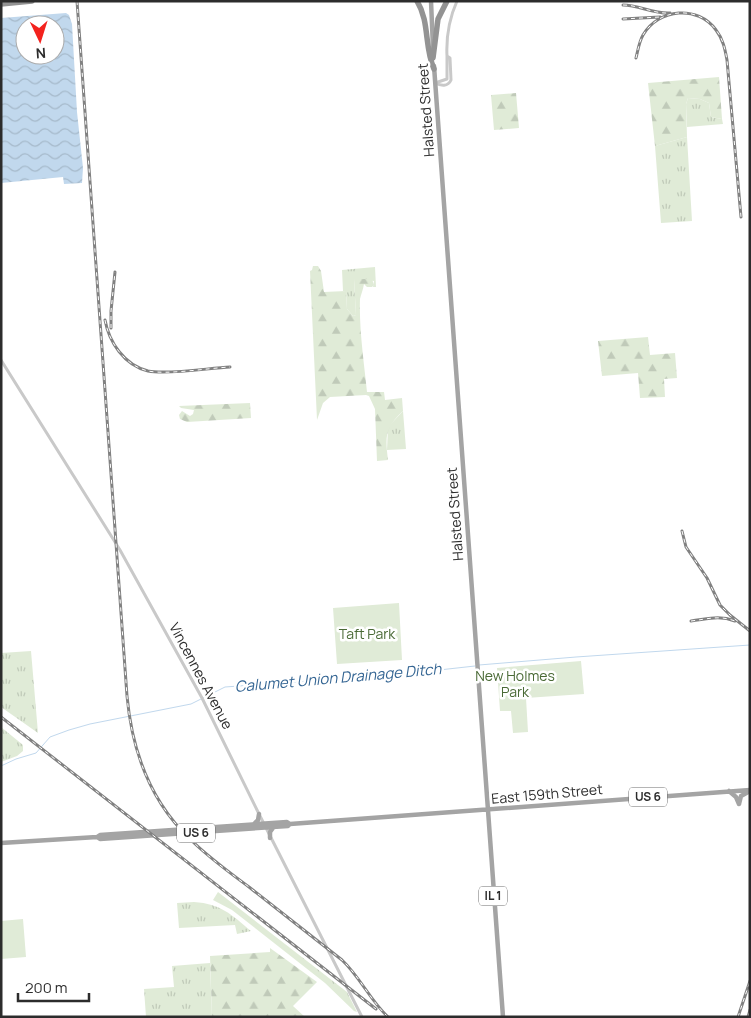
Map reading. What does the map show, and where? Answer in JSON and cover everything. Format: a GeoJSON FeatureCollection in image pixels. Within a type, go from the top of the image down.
{"type":"FeatureCollection","features":[{"type":"Feature","properties":{"kind":"highway"},"geometry":{"type":"LineString","coordinates":[[1,4],[32,1]]}},
{"type":"Feature","properties":{"kind":"highway"},"geometry":{"type":"LineString","coordinates":[[417,1],[425,20],[430,58],[434,68]]}},
{"type":"Feature","properties":{"kind":"highway"},"geometry":{"type":"LineString","coordinates":[[433,58],[438,22],[447,1]]}},
{"type":"Feature","properties":{"kind":"main road","name":"Halsted Street"},"geometry":{"type":"LineString","coordinates":[[429,1],[503,1017]]}},
{"type":"Feature","properties":{"kind":"main road","name":"East 159th Street"},"geometry":{"type":"LineString","coordinates":[[290,824],[750,790]]}},
{"type":"Feature","properties":{"kind":"main road"},"geometry":{"type":"LineString","coordinates":[[729,791],[736,797],[739,804],[741,796],[750,790]]}},
{"type":"Feature","properties":{"kind":"main road"},"geometry":{"type":"LineString","coordinates":[[254,824],[258,820],[258,814]]}},
{"type":"Feature","properties":{"kind":"main road","name":"US 6"},"geometry":{"type":"LineString","coordinates":[[167,832],[264,826],[287,822],[290,824]]}},
{"type":"Feature","properties":{"kind":"main road","name":"US 6"},"geometry":{"type":"LineString","coordinates":[[1,843],[97,837],[100,839],[254,824],[274,827],[288,826],[290,824]]}},
{"type":"Feature","properties":{"kind":"main road"},"geometry":{"type":"LineString","coordinates":[[270,838],[270,832],[274,827]]}},
{"type":"Feature","properties":{"kind":"street"},"geometry":{"type":"LineString","coordinates":[[435,83],[447,79],[448,27],[457,1]]}},
{"type":"Feature","properties":{"kind":"street","name":"Vincennes Avenue"},"geometry":{"type":"LineString","coordinates":[[1,360],[120,550],[202,699],[270,838],[361,1016]]}},
{"type":"Feature","properties":{"kind":"green space"},"geometry":{"type":"Polygon","coordinates":[[[719,77],[722,119],[711,117],[709,103],[700,99],[688,98],[686,104],[687,137],[655,146],[648,83],[719,77]]]}},
{"type":"Feature","properties":{"kind":"green space"},"geometry":{"type":"Polygon","coordinates":[[[516,93],[519,128],[494,130],[491,95],[516,93]]]}},
{"type":"Feature","properties":{"kind":"green space"},"geometry":{"type":"Polygon","coordinates":[[[688,98],[700,99],[709,103],[711,117],[722,119],[723,124],[687,127],[686,104],[688,98]]]}},
{"type":"Feature","properties":{"kind":"green space"},"geometry":{"type":"Polygon","coordinates":[[[687,137],[692,221],[661,223],[655,146],[687,137]]]}},
{"type":"Feature","properties":{"kind":"green space"},"geometry":{"type":"Polygon","coordinates":[[[313,266],[318,266],[321,271],[324,292],[346,291],[347,309],[353,316],[356,315],[354,279],[372,279],[374,285],[367,287],[364,284],[360,299],[361,334],[367,392],[384,392],[385,400],[402,398],[403,411],[393,422],[388,433],[388,460],[377,461],[375,409],[369,396],[330,397],[323,403],[317,420],[310,271],[313,266]]]}},
{"type":"Feature","properties":{"kind":"green space"},"geometry":{"type":"Polygon","coordinates":[[[375,267],[376,287],[373,287],[374,281],[354,279],[356,315],[353,316],[347,309],[346,291],[343,291],[342,270],[375,267]]]}},
{"type":"Feature","properties":{"kind":"green space"},"geometry":{"type":"Polygon","coordinates":[[[648,337],[650,355],[675,353],[677,378],[664,379],[665,397],[640,398],[638,373],[602,376],[598,341],[648,337]]]}},
{"type":"Feature","properties":{"kind":"green space"},"geometry":{"type":"Polygon","coordinates":[[[250,403],[251,418],[187,422],[180,419],[179,415],[182,411],[190,416],[194,410],[179,406],[250,403]]]}},
{"type":"Feature","properties":{"kind":"green space"},"geometry":{"type":"Polygon","coordinates":[[[403,411],[406,449],[387,450],[388,427],[403,411]]]}},
{"type":"Feature","properties":{"kind":"green space","name":"Taft Park"},"geometry":{"type":"Polygon","coordinates":[[[399,603],[402,660],[337,664],[333,608],[399,603]]]}},
{"type":"Feature","properties":{"kind":"green space"},"geometry":{"type":"Polygon","coordinates":[[[31,651],[38,733],[1,707],[1,653],[31,651]]]}},
{"type":"Feature","properties":{"kind":"green space","name":"New Holmes Park"},"geometry":{"type":"Polygon","coordinates":[[[581,661],[584,694],[526,698],[528,732],[513,733],[511,711],[500,711],[497,668],[581,661]]]}},
{"type":"Feature","properties":{"kind":"green space"},"geometry":{"type":"Polygon","coordinates":[[[1,727],[23,745],[23,751],[17,756],[1,762],[1,727]]]}},
{"type":"Feature","properties":{"kind":"green space"},"geometry":{"type":"Polygon","coordinates":[[[218,892],[347,992],[357,1012],[325,983],[232,910],[213,900],[218,892]]]}},
{"type":"Feature","properties":{"kind":"green space"},"geometry":{"type":"Polygon","coordinates":[[[194,902],[211,905],[225,911],[251,931],[237,934],[235,925],[179,928],[177,903],[194,902]]]}},
{"type":"Feature","properties":{"kind":"green space"},"geometry":{"type":"Polygon","coordinates":[[[23,919],[26,957],[1,959],[1,921],[23,919]]]}},
{"type":"Feature","properties":{"kind":"green space"},"geometry":{"type":"Polygon","coordinates":[[[270,948],[317,982],[293,1006],[305,1017],[212,1017],[210,956],[270,952],[270,948]]]}},
{"type":"Feature","properties":{"kind":"green space"},"geometry":{"type":"Polygon","coordinates":[[[210,963],[212,1017],[146,1017],[144,989],[174,987],[172,966],[210,963]]]}},
{"type":"Feature","properties":{"kind":"water"},"geometry":{"type":"Polygon","coordinates":[[[66,13],[69,15],[72,24],[77,112],[83,168],[82,183],[64,184],[63,177],[1,183],[1,18],[15,17],[15,65],[65,65],[65,15],[40,15],[66,13]]]}},
{"type":"Feature","properties":{"kind":"waterway","name":"Calumet Union Drainage Ditch"},"geometry":{"type":"LineString","coordinates":[[479,665],[750,645]]}},
{"type":"Feature","properties":{"kind":"waterway","name":"Calumet Union Drainage Ditch"},"geometry":{"type":"LineString","coordinates":[[1,766],[36,753],[50,737],[69,730],[191,704],[225,687],[364,677],[398,677],[412,673],[475,666]]}},
{"type":"Feature","properties":{"kind":"railway"},"geometry":{"type":"LineString","coordinates":[[77,1],[127,696],[133,736],[145,774],[154,792],[176,824],[204,852],[342,960],[388,1017]]}},
{"type":"Feature","properties":{"kind":"railway"},"geometry":{"type":"LineString","coordinates":[[623,5],[670,13]]}},
{"type":"Feature","properties":{"kind":"railway"},"geometry":{"type":"LineString","coordinates":[[636,58],[643,35],[650,26],[668,15],[689,13],[699,16],[708,22],[718,33],[727,60],[741,217]]}},
{"type":"Feature","properties":{"kind":"railway"},"geometry":{"type":"LineString","coordinates":[[623,19],[660,17]]}},
{"type":"Feature","properties":{"kind":"railway"},"geometry":{"type":"LineString","coordinates":[[111,328],[115,272]]}},
{"type":"Feature","properties":{"kind":"railway"},"geometry":{"type":"LineString","coordinates":[[105,320],[110,336],[119,352],[139,368],[148,371],[166,372],[230,367]]}},
{"type":"Feature","properties":{"kind":"railway"},"geometry":{"type":"LineString","coordinates":[[682,531],[686,547],[707,578],[720,605],[750,631]]}},
{"type":"Feature","properties":{"kind":"railway"},"geometry":{"type":"LineString","coordinates":[[691,621],[719,618],[735,621]]}},
{"type":"Feature","properties":{"kind":"railway"},"geometry":{"type":"LineString","coordinates":[[1,717],[376,1009]]}},
{"type":"Feature","properties":{"kind":"railway"},"geometry":{"type":"LineString","coordinates":[[738,1017],[750,981]]}},
{"type":"Feature","properties":{"kind":"railway"},"geometry":{"type":"LineString","coordinates":[[748,1017],[750,1010]]}}]}
